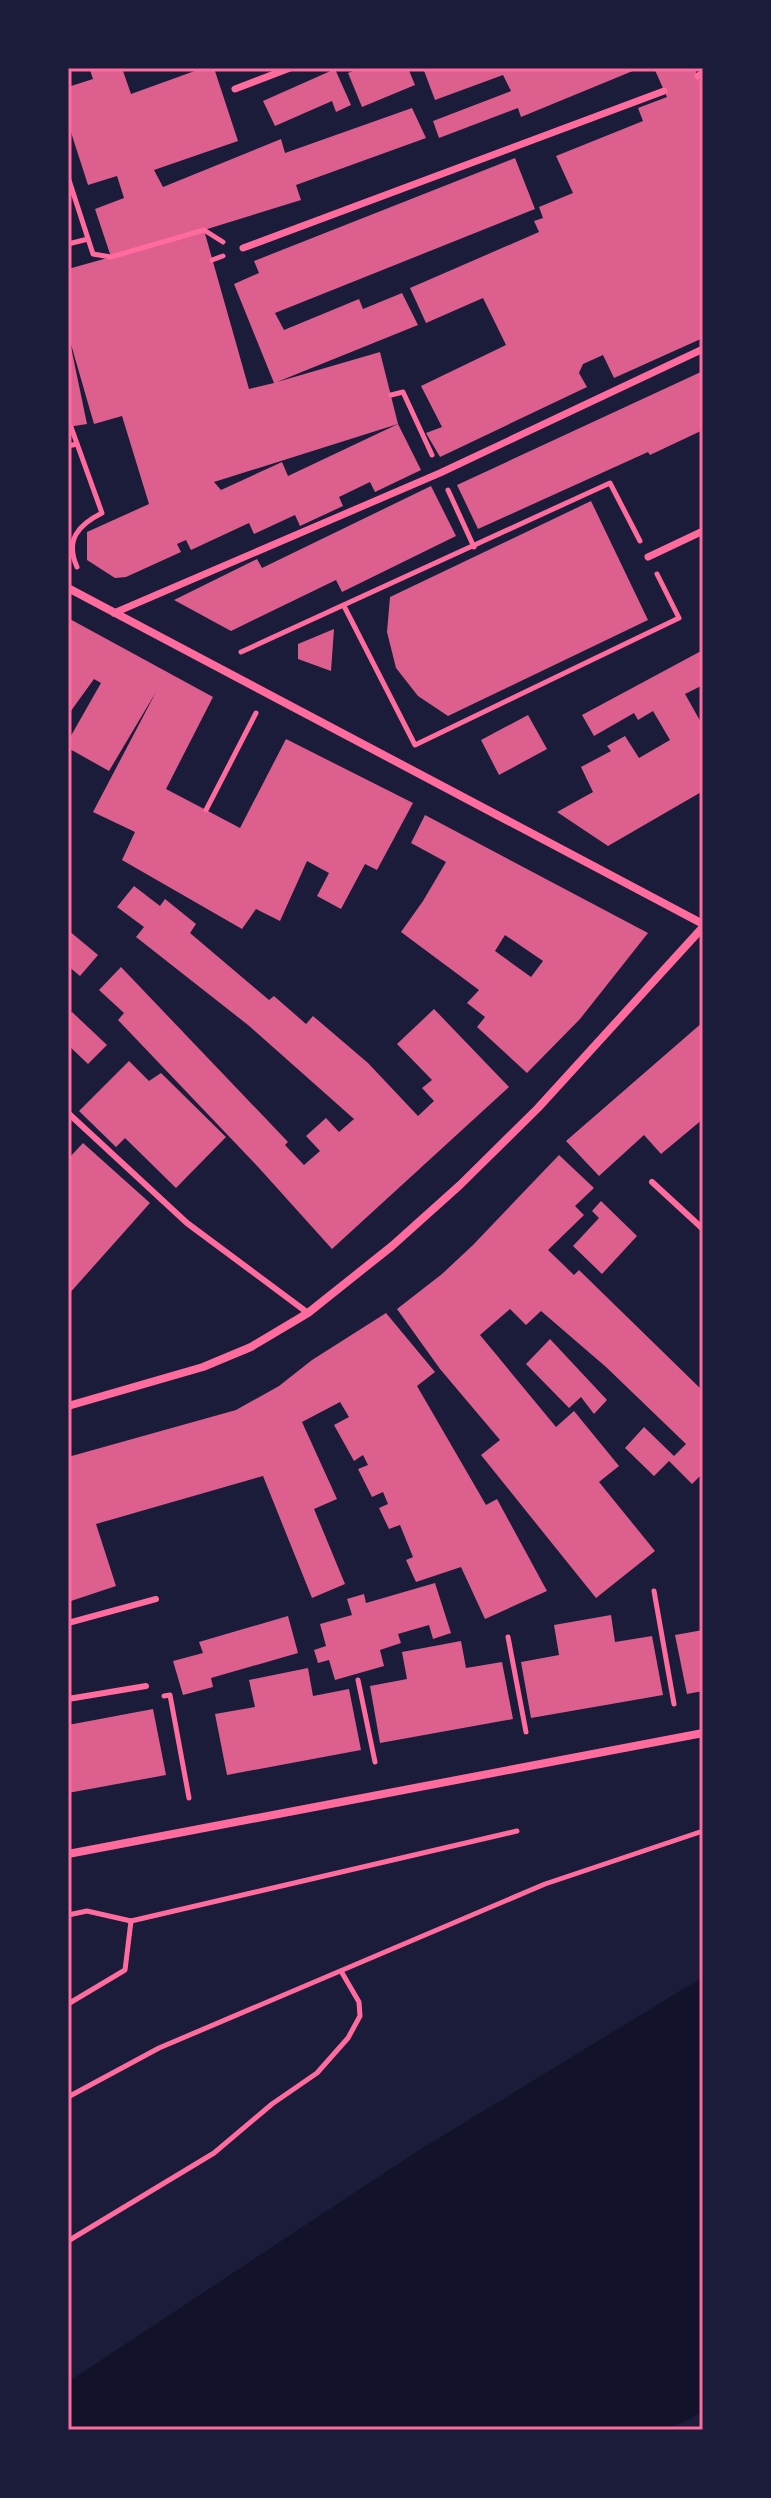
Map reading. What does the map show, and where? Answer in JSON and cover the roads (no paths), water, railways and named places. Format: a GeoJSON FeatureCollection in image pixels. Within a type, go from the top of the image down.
{"type":"FeatureCollection","features":[{"type":"Feature","properties":{"kind":"street"},"geometry":{"type":"LineString","coordinates":[[235,89],[290,68]]}},
{"type":"Feature","properties":{"kind":"street"},"geometry":{"type":"LineString","coordinates":[[243,248],[664,91]]}},
{"type":"Feature","properties":{"kind":"street"},"geometry":{"type":"LineString","coordinates":[[114,613],[440,473],[703,349]]}},
{"type":"Feature","properties":{"kind":"street"},"geometry":{"type":"LineString","coordinates":[[648,557],[703,531]]}},
{"type":"Feature","properties":{"kind":"street"},"geometry":{"type":"LineString","coordinates":[[68,588],[703,926],[538,1108],[460,1185],[392,1246],[308,1313],[251,1347],[203,1367],[68,1406]]}},
{"type":"Feature","properties":{"kind":"street"},"geometry":{"type":"LineString","coordinates":[[68,1854],[703,1733]]}},
{"type":"Feature","properties":{"kind":"lane"},"geometry":{"type":"LineString","coordinates":[[68,1113],[187,1223],[308,1313]]}},
{"type":"Feature","properties":{"kind":"lane"},"geometry":{"type":"LineString","coordinates":[[652,1182],[703,1229]]}},
{"type":"Feature","properties":{"kind":"lane"},"geometry":{"type":"LineString","coordinates":[[68,1623],[156,1599]]}},
{"type":"Feature","properties":{"kind":"lane"},"geometry":{"type":"LineString","coordinates":[[68,1699],[146,1686]]}}]}
